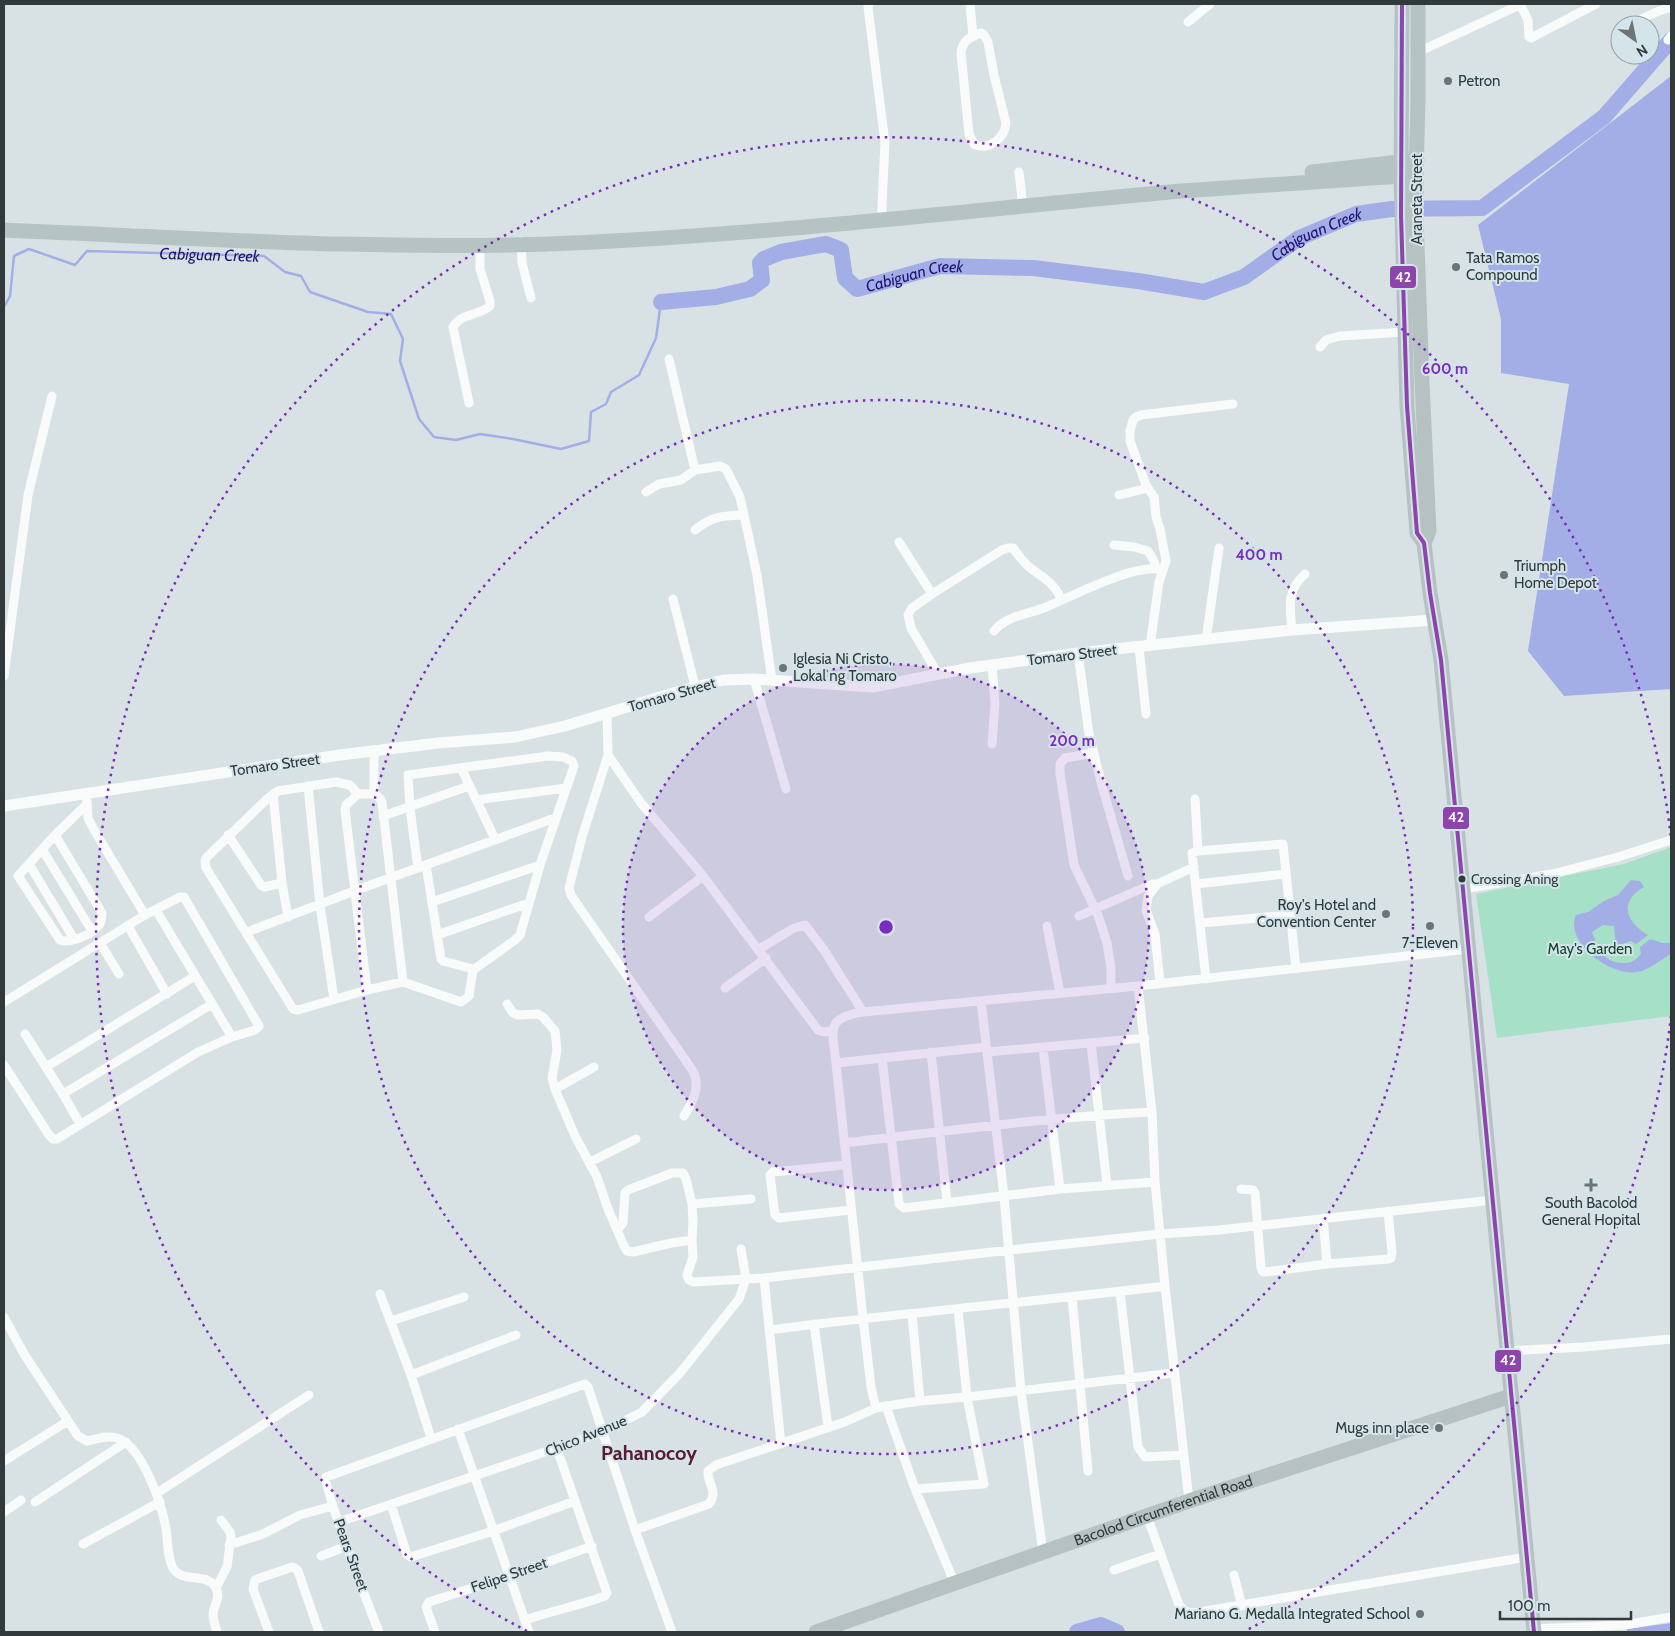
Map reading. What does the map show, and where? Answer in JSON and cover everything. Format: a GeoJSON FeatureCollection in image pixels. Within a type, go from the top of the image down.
{"type":"FeatureCollection","features":[{"type":"Feature","properties":{"kind":"highway","name":"Araneta Street"},"geometry":{"type":"LineString","coordinates":[[1401,169],[1402,4]]}},
{"type":"Feature","properties":{"kind":"highway","name":"Araneta Street"},"geometry":{"type":"LineString","coordinates":[[1417,168],[1418,4]]}},
{"type":"Feature","properties":{"kind":"highway"},"geometry":{"type":"LineString","coordinates":[[4,224],[359,245],[521,241],[574,243],[724,233],[882,216],[1417,168]]}},
{"type":"Feature","properties":{"kind":"highway"},"geometry":{"type":"LineString","coordinates":[[4,230],[182,234]]}},
{"type":"Feature","properties":{"kind":"main road","name":"Araneta Street"},"geometry":{"type":"LineString","coordinates":[[1417,168],[1401,216],[1407,406],[1417,533],[1424,543],[1441,660],[1533,1631]]}},
{"type":"Feature","properties":{"kind":"main road","name":"Araneta Street"},"geometry":{"type":"LineString","coordinates":[[1401,169],[1408,198],[1416,217],[1429,532],[1424,543]]}},
{"type":"Feature","properties":{"kind":"main road","name":"Bacolod Circumferential Road"},"geometry":{"type":"LineString","coordinates":[[816,1632],[1189,1501],[1511,1396]]}},
{"type":"Feature","properties":{"kind":"street"},"geometry":{"type":"LineString","coordinates":[[869,4],[885,143],[882,216]]}},
{"type":"Feature","properties":{"kind":"street"},"geometry":{"type":"LineString","coordinates":[[970,4],[973,36]]}},
{"type":"Feature","properties":{"kind":"street"},"geometry":{"type":"LineString","coordinates":[[1188,22],[1210,4]]}},
{"type":"Feature","properties":{"kind":"street"},"geometry":{"type":"LineString","coordinates":[[1402,58],[1418,53],[1521,4],[1528,20],[1529,37],[1531,38],[1596,4]]}},
{"type":"Feature","properties":{"kind":"street"},"geometry":{"type":"LineString","coordinates":[[1649,15],[1671,7]]}},
{"type":"Feature","properties":{"kind":"street"},"geometry":{"type":"LineString","coordinates":[[981,33],[987,38],[1006,123],[1005,131],[1001,138],[982,147],[974,144],[969,134],[961,53],[962,46],[973,36],[981,33]]}},
{"type":"Feature","properties":{"kind":"street"},"geometry":{"type":"LineString","coordinates":[[1019,172],[1023,203]]}},
{"type":"Feature","properties":{"kind":"street"},"geometry":{"type":"LineString","coordinates":[[521,241],[522,264],[531,298]]}},
{"type":"Feature","properties":{"kind":"street"},"geometry":{"type":"LineString","coordinates":[[469,403],[452,327],[460,319],[486,310],[490,306],[480,269],[480,242]]}},
{"type":"Feature","properties":{"kind":"street"},"geometry":{"type":"LineString","coordinates":[[1320,347],[1326,340],[1340,336],[1404,332]]}},
{"type":"Feature","properties":{"kind":"street"},"geometry":{"type":"LineString","coordinates":[[669,359],[695,470]]}},
{"type":"Feature","properties":{"kind":"street"},"geometry":{"type":"LineString","coordinates":[[4,676],[28,495],[52,396]]}},
{"type":"Feature","properties":{"kind":"street"},"geometry":{"type":"LineString","coordinates":[[994,631],[1000,624],[1045,608],[1122,576],[1137,571],[1165,567],[1166,560],[1156,517],[1156,503],[1136,460],[1130,441],[1130,431],[1136,417],[1233,404]]}},
{"type":"Feature","properties":{"kind":"street"},"geometry":{"type":"LineString","coordinates":[[646,492],[659,484],[681,480],[695,470],[720,466],[726,469],[740,497],[757,575],[772,680]]}},
{"type":"Feature","properties":{"kind":"street"},"geometry":{"type":"LineString","coordinates":[[1119,495],[1148,488]]}},
{"type":"Feature","properties":{"kind":"street"},"geometry":{"type":"LineString","coordinates":[[695,530],[708,520],[718,516],[743,515]]}},
{"type":"Feature","properties":{"kind":"street"},"geometry":{"type":"LineString","coordinates":[[900,542],[932,594]]}},
{"type":"Feature","properties":{"kind":"street"},"geometry":{"type":"LineString","coordinates":[[1114,545],[1134,547],[1148,551],[1159,569],[1144,647],[1146,714]]}},
{"type":"Feature","properties":{"kind":"street"},"geometry":{"type":"LineString","coordinates":[[938,674],[910,628],[908,615],[912,608],[932,594],[1008,548],[1013,548],[1028,566],[1052,584],[1060,594],[1061,600]]}},
{"type":"Feature","properties":{"kind":"street"},"geometry":{"type":"LineString","coordinates":[[1206,640],[1219,548]]}},
{"type":"Feature","properties":{"kind":"street"},"geometry":{"type":"LineString","coordinates":[[1292,630],[1290,597],[1295,585],[1305,574]]}},
{"type":"Feature","properties":{"kind":"street"},"geometry":{"type":"LineString","coordinates":[[673,599],[695,686]]}},
{"type":"Feature","properties":{"kind":"street","name":"Tomaro Street"},"geometry":{"type":"LineString","coordinates":[[4,806],[88,798],[278,764],[374,751],[438,743],[515,737],[565,726],[695,686],[724,680],[754,679],[873,687],[992,665],[1078,653],[1292,630],[1434,620]]}},
{"type":"Feature","properties":{"kind":"street"},"geometry":{"type":"LineString","coordinates":[[1078,653],[1089,734],[1128,876]]}},
{"type":"Feature","properties":{"kind":"street"},"geometry":{"type":"LineString","coordinates":[[992,665],[995,704],[992,744]]}},
{"type":"Feature","properties":{"kind":"street"},"geometry":{"type":"LineString","coordinates":[[754,679],[786,789]]}},
{"type":"Feature","properties":{"kind":"street"},"geometry":{"type":"LineString","coordinates":[[608,714],[608,755],[580,845],[569,888],[577,904],[696,1077],[695,1096],[684,1116]]}},
{"type":"Feature","properties":{"kind":"street"},"geometry":{"type":"LineString","coordinates":[[374,751],[374,794]]}},
{"type":"Feature","properties":{"kind":"street"},"geometry":{"type":"LineString","coordinates":[[1094,753],[1070,756],[1062,760],[1060,764],[1074,865],[1095,908],[1107,943],[1111,968],[1111,988]]}},
{"type":"Feature","properties":{"kind":"street"},"geometry":{"type":"LineString","coordinates":[[608,755],[642,803],[703,876],[766,958],[818,1030],[833,1032]]}},
{"type":"Feature","properties":{"kind":"street"},"geometry":{"type":"LineString","coordinates":[[358,794],[350,785],[336,782],[284,789],[273,794],[206,858],[205,865],[293,1009],[298,1010],[367,990],[403,982],[461,1002],[470,996],[473,969],[520,935],[555,818],[574,766],[572,761],[563,756],[548,756],[408,775],[410,808],[422,867],[432,902],[440,954],[443,961],[473,969]]}},
{"type":"Feature","properties":{"kind":"street"},"geometry":{"type":"LineString","coordinates":[[461,768],[495,839]]}},
{"type":"Feature","properties":{"kind":"street"},"geometry":{"type":"LineString","coordinates":[[308,786],[320,905],[334,999]]}},
{"type":"Feature","properties":{"kind":"street"},"geometry":{"type":"LineString","coordinates":[[383,816],[469,786]]}},
{"type":"Feature","properties":{"kind":"street"},"geometry":{"type":"LineString","coordinates":[[476,800],[566,788]]}},
{"type":"Feature","properties":{"kind":"street"},"geometry":{"type":"LineString","coordinates":[[273,794],[282,883],[288,917]]}},
{"type":"Feature","properties":{"kind":"street"},"geometry":{"type":"LineString","coordinates":[[367,990],[345,810],[346,805],[358,794],[374,794],[380,798],[403,982]]}},
{"type":"Feature","properties":{"kind":"street"},"geometry":{"type":"LineString","coordinates":[[55,835],[102,914],[102,921],[92,931],[68,942],[60,940],[18,876],[88,798]]}},
{"type":"Feature","properties":{"kind":"street"},"geometry":{"type":"LineString","coordinates":[[88,798],[88,818],[145,916]]}},
{"type":"Feature","properties":{"kind":"street"},"geometry":{"type":"LineString","coordinates":[[1195,799],[1198,850]]}},
{"type":"Feature","properties":{"kind":"street"},"geometry":{"type":"LineString","coordinates":[[247,932],[555,818]]}},
{"type":"Feature","properties":{"kind":"street"},"geometry":{"type":"LineString","coordinates":[[228,835],[261,886],[282,883]]}},
{"type":"Feature","properties":{"kind":"street"},"geometry":{"type":"LineString","coordinates":[[1463,889],[1552,874],[1618,857],[1671,840]]}},
{"type":"Feature","properties":{"kind":"street"},"geometry":{"type":"LineString","coordinates":[[1206,979],[1192,853],[1198,850],[1283,844],[1296,969]]}},
{"type":"Feature","properties":{"kind":"street"},"geometry":{"type":"LineString","coordinates":[[42,849],[92,931]]}},
{"type":"Feature","properties":{"kind":"street"},"geometry":{"type":"LineString","coordinates":[[29,864],[74,939]]}},
{"type":"Feature","properties":{"kind":"street"},"geometry":{"type":"LineString","coordinates":[[432,902],[540,865]]}},
{"type":"Feature","properties":{"kind":"street"},"geometry":{"type":"LineString","coordinates":[[1079,916],[1194,867]]}},
{"type":"Feature","properties":{"kind":"street"},"geometry":{"type":"LineString","coordinates":[[1196,884],[1285,874]]}},
{"type":"Feature","properties":{"kind":"street"},"geometry":{"type":"LineString","coordinates":[[649,917],[703,876]]}},
{"type":"Feature","properties":{"kind":"street"},"geometry":{"type":"LineString","coordinates":[[1157,884],[1148,896],[1146,910],[1155,934],[1160,984]]}},
{"type":"Feature","properties":{"kind":"street"},"geometry":{"type":"LineString","coordinates":[[4,1002],[145,916],[180,897],[184,897],[259,1023],[258,1028],[255,1030],[232,1037],[198,1052],[53,1139],[4,1064]]}},
{"type":"Feature","properties":{"kind":"street"},"geometry":{"type":"LineString","coordinates":[[437,935],[529,903]]}},
{"type":"Feature","properties":{"kind":"street"},"geometry":{"type":"LineString","coordinates":[[156,910],[232,1037]]}},
{"type":"Feature","properties":{"kind":"street"},"geometry":{"type":"LineString","coordinates":[[1201,923],[1290,915]]}},
{"type":"Feature","properties":{"kind":"street"},"geometry":{"type":"LineString","coordinates":[[759,949],[794,928],[805,925],[824,950],[863,1012]]}},
{"type":"Feature","properties":{"kind":"street"},"geometry":{"type":"LineString","coordinates":[[128,926],[167,994]]}},
{"type":"Feature","properties":{"kind":"street"},"geometry":{"type":"LineString","coordinates":[[1047,926],[1060,993]]}},
{"type":"Feature","properties":{"kind":"street"},"geometry":{"type":"LineString","coordinates":[[100,943],[118,974]]}},
{"type":"Feature","properties":{"kind":"street"},"geometry":{"type":"LineString","coordinates":[[876,1408],[871,1387],[862,1318],[846,1164],[833,1032],[836,1021],[853,1013],[1160,984],[1469,949]]}},
{"type":"Feature","properties":{"kind":"street"},"geometry":{"type":"LineString","coordinates":[[725,988],[766,958]]}},
{"type":"Feature","properties":{"kind":"street"},"geometry":{"type":"LineString","coordinates":[[46,1067],[195,976]]}},
{"type":"Feature","properties":{"kind":"street"},"geometry":{"type":"LineString","coordinates":[[1138,986],[1152,1112],[1155,1182],[1165,1286],[1189,1501]]}},
{"type":"Feature","properties":{"kind":"street"},"geometry":{"type":"LineString","coordinates":[[981,1001],[1010,1250],[1022,1391],[1042,1553]]}},
{"type":"Feature","properties":{"kind":"street"},"geometry":{"type":"LineString","coordinates":[[63,1094],[212,1004]]}},
{"type":"Feature","properties":{"kind":"street"},"geometry":{"type":"LineString","coordinates":[[507,1004],[513,1013],[518,1015],[538,1014],[555,1031],[557,1050],[552,1078],[555,1089],[575,1136],[597,1177],[627,1251],[633,1252],[692,1240]]}},
{"type":"Feature","properties":{"kind":"street"},"geometry":{"type":"LineString","coordinates":[[26,1034],[80,1124]]}},
{"type":"Feature","properties":{"kind":"street"},"geometry":{"type":"LineString","coordinates":[[836,1063],[931,1052],[1042,1048],[1145,1038]]}},
{"type":"Feature","properties":{"kind":"street"},"geometry":{"type":"LineString","coordinates":[[1091,1044],[1107,1185]]}},
{"type":"Feature","properties":{"kind":"street"},"geometry":{"type":"LineString","coordinates":[[1042,1048],[1060,1189]]}},
{"type":"Feature","properties":{"kind":"street"},"geometry":{"type":"LineString","coordinates":[[931,1052],[946,1202]]}},
{"type":"Feature","properties":{"kind":"street"},"geometry":{"type":"LineString","coordinates":[[882,1058],[900,1207],[1060,1189],[1155,1182]]}},
{"type":"Feature","properties":{"kind":"street"},"geometry":{"type":"LineString","coordinates":[[555,1089],[594,1067]]}},
{"type":"Feature","properties":{"kind":"street"},"geometry":{"type":"LineString","coordinates":[[844,1143],[996,1124],[1152,1112]]}},
{"type":"Feature","properties":{"kind":"street"},"geometry":{"type":"LineString","coordinates":[[590,1162],[636,1139]]}},
{"type":"Feature","properties":{"kind":"street"},"geometry":{"type":"LineString","coordinates":[[846,1164],[773,1172],[770,1175],[771,1191],[775,1215],[779,1218],[851,1210]]}},
{"type":"Feature","properties":{"kind":"street"},"geometry":{"type":"LineString","coordinates":[[617,1230],[623,1223],[625,1194],[628,1190],[672,1173],[683,1173],[692,1204],[693,1257],[687,1274],[691,1282],[764,1278],[1010,1250],[1258,1226],[1493,1200]]}},
{"type":"Feature","properties":{"kind":"street"},"geometry":{"type":"LineString","coordinates":[[1241,1190],[1253,1190],[1255,1193],[1263,1272],[1389,1259],[1391,1258],[1388,1211]]}},
{"type":"Feature","properties":{"kind":"street"},"geometry":{"type":"LineString","coordinates":[[692,1204],[751,1199]]}},
{"type":"Feature","properties":{"kind":"street"},"geometry":{"type":"LineString","coordinates":[[1323,1218],[1326,1264]]}},
{"type":"Feature","properties":{"kind":"street"},"geometry":{"type":"LineString","coordinates":[[741,1249],[746,1279]]}},
{"type":"Feature","properties":{"kind":"street"},"geometry":{"type":"LineString","coordinates":[[764,1278],[781,1444]]}},
{"type":"Feature","properties":{"kind":"street","name":"Chico Avenue"},"geometry":{"type":"LineString","coordinates":[[339,1522],[557,1449],[603,1432],[642,1412],[680,1372],[739,1299],[746,1279]]}},
{"type":"Feature","properties":{"kind":"street"},"geometry":{"type":"LineString","coordinates":[[768,1330],[862,1318],[1165,1286]]}},
{"type":"Feature","properties":{"kind":"street"},"geometry":{"type":"LineString","coordinates":[[1120,1292],[1138,1447],[1145,1457],[1184,1455]]}},
{"type":"Feature","properties":{"kind":"street"},"geometry":{"type":"LineString","coordinates":[[380,1294],[411,1375],[432,1438],[584,1384],[588,1387],[635,1530],[672,1632]]}},
{"type":"Feature","properties":{"kind":"street"},"geometry":{"type":"LineString","coordinates":[[391,1321],[464,1297]]}},
{"type":"Feature","properties":{"kind":"street"},"geometry":{"type":"LineString","coordinates":[[1072,1297],[1088,1471]]}},
{"type":"Feature","properties":{"kind":"street"},"geometry":{"type":"LineString","coordinates":[[915,1489],[984,1484],[968,1397],[958,1309]]}},
{"type":"Feature","properties":{"kind":"street"},"geometry":{"type":"LineString","coordinates":[[912,1314],[920,1400]]}},
{"type":"Feature","properties":{"kind":"street"},"geometry":{"type":"LineString","coordinates":[[4,1316],[24,1354],[78,1436],[87,1441],[101,1437],[119,1438],[126,1442],[142,1465],[160,1502],[167,1531],[170,1562],[173,1569],[178,1574],[186,1577],[213,1582],[216,1588],[218,1595],[213,1615],[217,1632]]}},
{"type":"Feature","properties":{"kind":"street"},"geometry":{"type":"LineString","coordinates":[[814,1324],[828,1427]]}},
{"type":"Feature","properties":{"kind":"street"},"geometry":{"type":"LineString","coordinates":[[411,1375],[516,1335]]}},
{"type":"Feature","properties":{"kind":"street"},"geometry":{"type":"LineString","coordinates":[[1507,1351],[1584,1347],[1671,1338]]}},
{"type":"Feature","properties":{"kind":"street"},"geometry":{"type":"LineString","coordinates":[[635,1530],[709,1504],[713,1496],[708,1475],[708,1471],[711,1468],[845,1422],[876,1408],[920,1400],[968,1397],[1174,1373]]}},
{"type":"Feature","properties":{"kind":"street"},"geometry":{"type":"LineString","coordinates":[[157,1493],[309,1395]]}},
{"type":"Feature","properties":{"kind":"street"},"geometry":{"type":"LineString","coordinates":[[886,1406],[915,1489],[955,1584]]}},
{"type":"Feature","properties":{"kind":"street"},"geometry":{"type":"LineString","coordinates":[[4,1461],[68,1421]]}},
{"type":"Feature","properties":{"kind":"street"},"geometry":{"type":"LineString","coordinates":[[458,1429],[529,1632]]}},
{"type":"Feature","properties":{"kind":"street","name":"Pears Street"},"geometry":{"type":"LineString","coordinates":[[376,1632],[325,1482],[326,1477],[432,1438]]}},
{"type":"Feature","properties":{"kind":"street"},"geometry":{"type":"LineString","coordinates":[[35,1502],[126,1442]]}},
{"type":"Feature","properties":{"kind":"street"},"geometry":{"type":"LineString","coordinates":[[525,1620],[548,1612],[566,1609],[605,1596],[607,1593],[557,1449]]}},
{"type":"Feature","properties":{"kind":"street"},"geometry":{"type":"LineString","coordinates":[[4,1512],[20,1500]]}},
{"type":"Feature","properties":{"kind":"street"},"geometry":{"type":"LineString","coordinates":[[391,1504],[407,1555],[411,1557],[493,1531],[575,1501]]}},
{"type":"Feature","properties":{"kind":"street"},"geometry":{"type":"LineString","coordinates":[[83,1544],[160,1502]]}},
{"type":"Feature","properties":{"kind":"street"},"geometry":{"type":"LineString","coordinates":[[229,1545],[263,1534],[300,1515],[333,1506]]}},
{"type":"Feature","properties":{"kind":"street"},"geometry":{"type":"LineString","coordinates":[[1147,1516],[1179,1605],[1185,1611],[1192,1613],[1527,1557]]}},
{"type":"Feature","properties":{"kind":"street"},"geometry":{"type":"LineString","coordinates":[[216,1588],[227,1567],[231,1537],[230,1532],[221,1520]]}},
{"type":"Feature","properties":{"kind":"street"},"geometry":{"type":"LineString","coordinates":[[320,1556],[348,1546]]}},
{"type":"Feature","properties":{"kind":"street","name":"Felipe Street"},"geometry":{"type":"LineString","coordinates":[[435,1632],[426,1607],[429,1602],[592,1546]]}},
{"type":"Feature","properties":{"kind":"street"},"geometry":{"type":"LineString","coordinates":[[1114,1570],[1160,1554]]}},
{"type":"Feature","properties":{"kind":"street"},"geometry":{"type":"LineString","coordinates":[[269,1632],[253,1589],[255,1580],[292,1567],[298,1571],[320,1632]]}},
{"type":"Feature","properties":{"kind":"street"},"geometry":{"type":"LineString","coordinates":[[1234,1575],[1242,1606]]}},
{"type":"Feature","properties":{"kind":"street"},"geometry":{"type":"LineString","coordinates":[[1533,1631],[1625,1624],[1671,1617]]}},
{"type":"Feature","properties":{"kind":"green space","name":"May's Garden"},"geometry":{"type":"Polygon","coordinates":[[[1671,847],[1671,1016],[1497,1038],[1476,894],[1624,864],[1671,847]]]}},
{"type":"Feature","properties":{"kind":"water"},"geometry":{"type":"Polygon","coordinates":[[[1671,76],[1671,689],[1564,696],[1528,651],[1569,384],[1501,373],[1501,319],[1478,225],[1671,76]]]}},
{"type":"Feature","properties":{"kind":"water"},"geometry":{"type":"Polygon","coordinates":[[[1631,880],[1640,881],[1644,887],[1631,899],[1628,905],[1628,912],[1634,924],[1648,935],[1636,944],[1631,941],[1616,946],[1614,926],[1603,925],[1592,932],[1603,954],[1611,961],[1617,963],[1634,961],[1641,954],[1640,947],[1650,939],[1662,943],[1671,943],[1671,954],[1646,969],[1637,972],[1615,969],[1593,956],[1583,947],[1574,926],[1576,915],[1588,912],[1604,901],[1618,895],[1631,880]]]}},
{"type":"Feature","properties":{"kind":"water"},"geometry":{"type":"Polygon","coordinates":[[[1671,1623],[1671,1632],[1627,1632],[1627,1629],[1671,1623]]]}},
{"type":"Feature","properties":{"kind":"waterway","name":"Cabiguan Creek"},"geometry":{"type":"LineString","coordinates":[[661,302],[716,297],[750,289],[762,280],[760,263],[764,259],[781,252],[826,244],[841,250],[845,278],[857,289],[940,266],[1033,268],[1138,281],[1204,292],[1244,277],[1299,238],[1356,214],[1392,209],[1482,208],[1604,117],[1671,40]]}},
{"type":"Feature","properties":{"kind":"waterway","name":"Cabiguan Creek"},"geometry":{"type":"LineString","coordinates":[[4,307],[10,296],[14,256],[29,249],[75,265],[87,251],[264,256],[285,272],[301,276],[310,292],[368,312],[391,314],[403,339],[400,361],[419,419],[434,437],[456,440],[480,434],[561,449],[589,441],[591,412],[606,404],[611,392],[639,375],[656,338],[661,302]]}},
{"type":"Feature","properties":{"kind":"waterway"},"geometry":{"type":"LineString","coordinates":[[1077,1632],[1101,1625],[1117,1632]]}},
{"type":"Feature","properties":{"kind":"transit line","name":"42"},"geometry":{"type":"LineString","coordinates":[[1402,4],[1401,216],[1407,406],[1417,533],[1424,543],[1441,660],[1534,1632]]}},
{"type":"Feature","properties":{"kind":"place","name":"Petron"},"geometry":{"type":"Point","coordinates":[1448,81]}},
{"type":"Feature","properties":{"kind":"place","name":"Tata Ramos Compound"},"geometry":{"type":"Point","coordinates":[1456,267]}},
{"type":"Feature","properties":{"kind":"place","name":"Triumph Home Depot"},"geometry":{"type":"Point","coordinates":[1504,575]}},
{"type":"Feature","properties":{"kind":"place","name":"Iglesia Ni Cristo, Lokal ng Tomaro"},"geometry":{"type":"Point","coordinates":[783,668]}},
{"type":"Feature","properties":{"kind":"place","name":"Crossing Aning"},"geometry":{"type":"Point","coordinates":[1462,879]}},
{"type":"Feature","properties":{"kind":"place","name":"Roy's Hotel and Convention Center"},"geometry":{"type":"Point","coordinates":[1386,914]}},
{"type":"Feature","properties":{"kind":"place","name":"7-Eleven"},"geometry":{"type":"Point","coordinates":[1430,926]}},
{"type":"Feature","properties":{"kind":"place","name":"South Bacolod General Hopital"},"geometry":{"type":"Point","coordinates":[1591,1185]}},
{"type":"Feature","properties":{"kind":"place","name":"Mugs inn place"},"geometry":{"type":"Point","coordinates":[1439,1428]}},
{"type":"Feature","properties":{"kind":"place","name":"Mariano G. Medalla Integrated School"},"geometry":{"type":"Point","coordinates":[1420,1614]}},
{"type":"Feature","properties":{"kind":"district","name":"Pahanocoy"},"geometry":{"type":"Point","coordinates":[649,1453]}}]}
